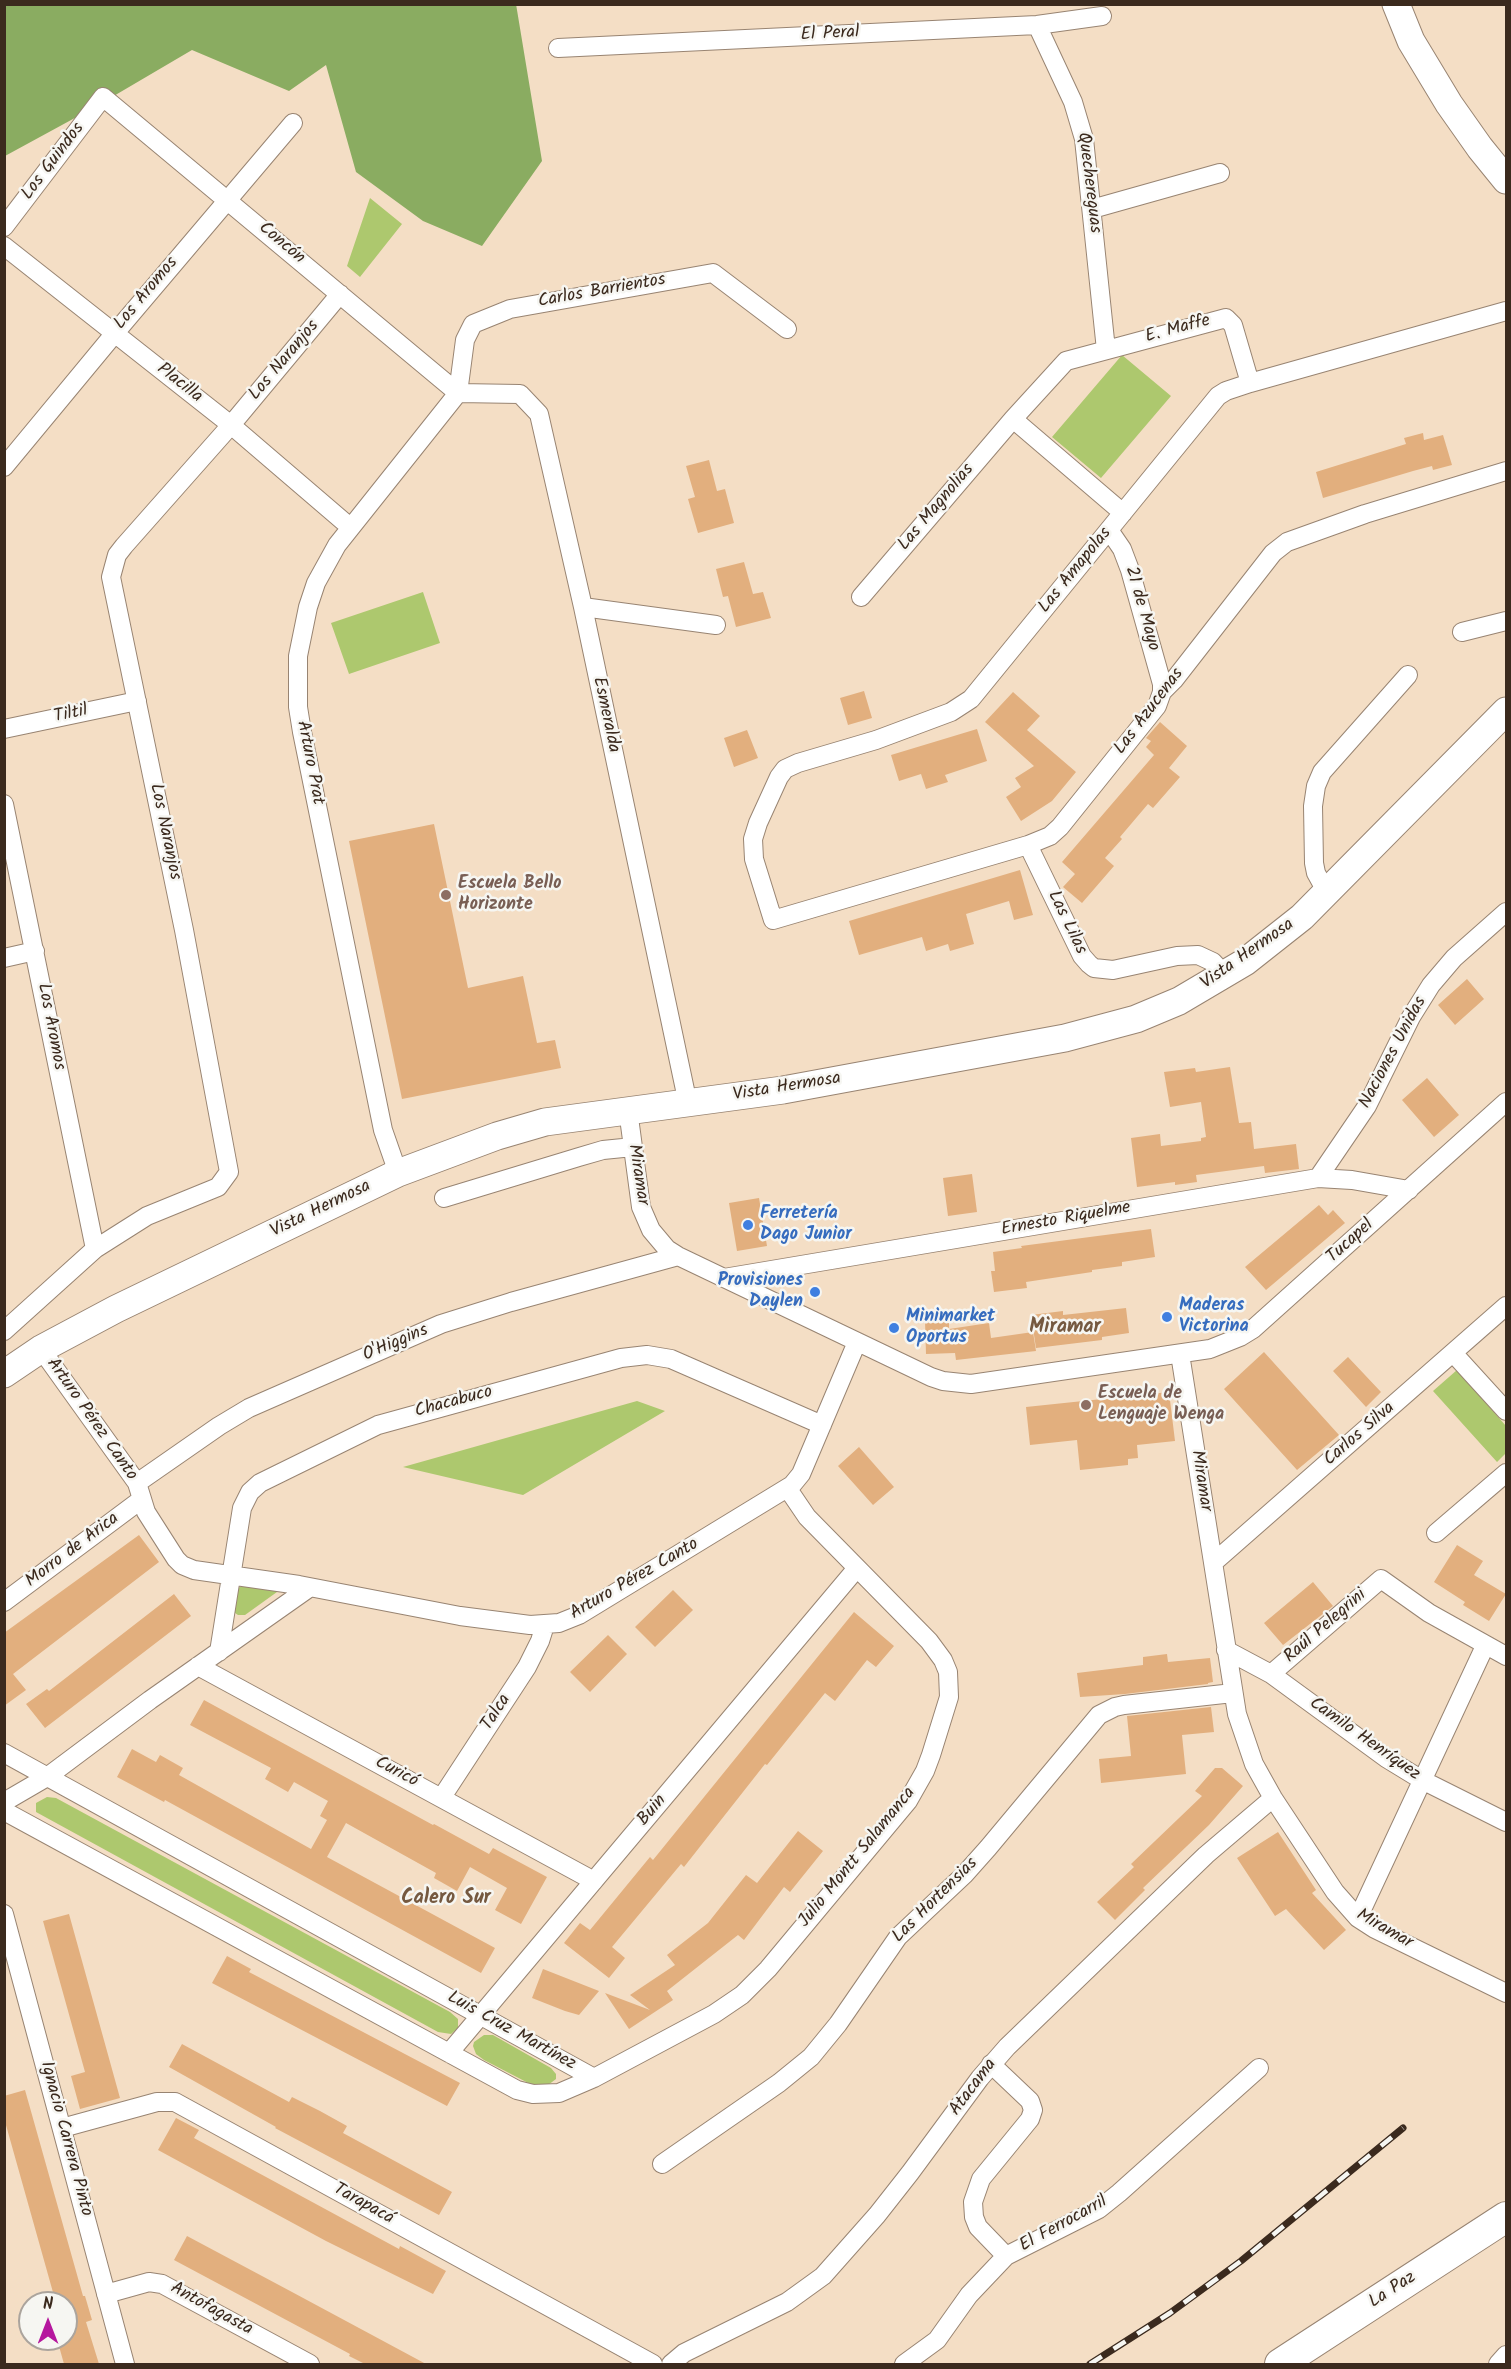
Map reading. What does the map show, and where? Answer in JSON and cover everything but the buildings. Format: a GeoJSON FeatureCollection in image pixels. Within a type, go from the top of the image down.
{"type":"FeatureCollection","features":[{"type":"Feature","properties":{"kind":"main road"},"geometry":{"type":"LineString","coordinates":[[1396,4],[1411,40],[1449,104],[1480,148],[1504,175]]}},
{"type":"Feature","properties":{"kind":"main road","name":"Vista Hermosa"},"geometry":{"type":"LineString","coordinates":[[4,1374],[41,1349],[116,1309],[398,1173],[465,1146],[529,1127],[573,1118],[688,1104],[839,1080],[1091,1032],[1154,1012],[1187,997],[1225,975],[1283,933],[1327,893],[1502,720]]}},
{"type":"Feature","properties":{"kind":"main road","name":"La Paz"},"geometry":{"type":"LineString","coordinates":[[1280,2364],[1506,2217]]}},
{"type":"Feature","properties":{"kind":"street","name":"El Peral"},"geometry":{"type":"LineString","coordinates":[[558,48],[1037,25],[1102,16]]}},
{"type":"Feature","properties":{"kind":"street","name":"Quechereguas"},"geometry":{"type":"LineString","coordinates":[[1037,25],[1079,117],[1088,160],[1106,350]]}},
{"type":"Feature","properties":{"kind":"street","name":"Concón"},"geometry":{"type":"LineString","coordinates":[[103,97],[458,393]]}},
{"type":"Feature","properties":{"kind":"street","name":"Los Guindos"},"geometry":{"type":"LineString","coordinates":[[4,227],[103,97]]}},
{"type":"Feature","properties":{"kind":"street","name":"Los Aromos"},"geometry":{"type":"LineString","coordinates":[[4,467],[293,123]]}},
{"type":"Feature","properties":{"kind":"street"},"geometry":{"type":"LineString","coordinates":[[1092,208],[1220,173]]}},
{"type":"Feature","properties":{"kind":"street","name":"Placilla"},"geometry":{"type":"LineString","coordinates":[[4,246],[231,425],[350,527]]}},
{"type":"Feature","properties":{"kind":"street","name":"Carlos Barrientos"},"geometry":{"type":"LineString","coordinates":[[458,393],[465,340],[473,324],[510,309],[713,273],[787,329]]}},
{"type":"Feature","properties":{"kind":"street","name":"Los Naranjos"},"geometry":{"type":"LineString","coordinates":[[4,1331],[95,1250],[147,1216],[218,1187],[229,1172],[184,930],[112,588],[112,566],[124,546],[231,425],[340,294]]}},
{"type":"Feature","properties":{"kind":"street","name":"Las Amapolas"},"geometry":{"type":"LineString","coordinates":[[773,920],[754,859],[753,839],[779,777],[785,770],[798,763],[876,740],[964,705],[977,693],[1212,401],[1226,391],[1506,311]]}},
{"type":"Feature","properties":{"kind":"street","name":"E. Maffe"},"geometry":{"type":"LineString","coordinates":[[1062,363],[1226,318],[1233,325],[1250,384]]}},
{"type":"Feature","properties":{"kind":"street","name":"Las Magnolias"},"geometry":{"type":"LineString","coordinates":[[861,597],[1062,363]]}},
{"type":"Feature","properties":{"kind":"street","name":"Arturo Prat"},"geometry":{"type":"LineString","coordinates":[[398,1173],[383,1130],[298,707],[298,656],[308,607],[326,564],[350,527],[458,393]]}},
{"type":"Feature","properties":{"kind":"street","name":"Esmeralda"},"geometry":{"type":"LineString","coordinates":[[458,393],[520,394],[539,414],[583,607],[688,1104]]}},
{"type":"Feature","properties":{"kind":"street"},"geometry":{"type":"LineString","coordinates":[[1013,419],[1123,513]]}},
{"type":"Feature","properties":{"kind":"street","name":"Las Azucenas"},"geometry":{"type":"LineString","coordinates":[[773,920],[1050,836],[1060,827],[1158,706],[1162,692],[1174,680],[1266,560],[1280,546],[1375,511],[1506,471]]}},
{"type":"Feature","properties":{"kind":"street","name":"21 de Mayo"},"geometry":{"type":"LineString","coordinates":[[1109,530],[1122,549],[1130,570],[1162,684],[1162,692]]}},
{"type":"Feature","properties":{"kind":"street"},"geometry":{"type":"LineString","coordinates":[[583,607],[716,625]]}},
{"type":"Feature","properties":{"kind":"street"},"geometry":{"type":"LineString","coordinates":[[1462,632],[1506,621]]}},
{"type":"Feature","properties":{"kind":"street"},"geometry":{"type":"LineString","coordinates":[[1327,893],[1321,884],[1314,863],[1313,806],[1316,786],[1323,772],[1408,675]]}},
{"type":"Feature","properties":{"kind":"street","name":"Tiltil"},"geometry":{"type":"LineString","coordinates":[[4,729],[137,701]]}},
{"type":"Feature","properties":{"kind":"street","name":"Los Aromos"},"geometry":{"type":"LineString","coordinates":[[4,804],[95,1250]]}},
{"type":"Feature","properties":{"kind":"street","name":"Las Lilas"},"geometry":{"type":"LineString","coordinates":[[1028,844],[1082,956],[1094,968],[1113,970],[1191,955],[1204,956],[1225,975]]}},
{"type":"Feature","properties":{"kind":"street","name":"Naciones Unidas"},"geometry":{"type":"LineString","coordinates":[[1318,1178],[1367,1106],[1411,1017],[1431,985],[1454,958],[1506,912]]}},
{"type":"Feature","properties":{"kind":"street"},"geometry":{"type":"LineString","coordinates":[[4,958],[35,951]]}},
{"type":"Feature","properties":{"kind":"street","name":"Tucapel"},"geometry":{"type":"LineString","coordinates":[[1180,1354],[1227,1344],[1253,1329],[1506,1102]]}},
{"type":"Feature","properties":{"kind":"street","name":"Miramar"},"geometry":{"type":"LineString","coordinates":[[628,1110],[639,1195],[645,1219],[658,1240],[678,1256],[931,1377],[971,1384],[1180,1354],[1233,1693],[1248,1750],[1273,1798],[1335,1892],[1358,1918],[1375,1929],[1506,1993]]}},
{"type":"Feature","properties":{"kind":"street"},"geometry":{"type":"LineString","coordinates":[[444,1198],[579,1156],[603,1150],[633,1147]]}},
{"type":"Feature","properties":{"kind":"street","name":"Ernesto Riquelme"},"geometry":{"type":"LineString","coordinates":[[724,1278],[1318,1178],[1352,1179],[1409,1190]]}},
{"type":"Feature","properties":{"kind":"street","name":"O'Higgins"},"geometry":{"type":"LineString","coordinates":[[139,1491],[219,1426],[249,1408],[441,1324],[511,1302],[678,1256]]}},
{"type":"Feature","properties":{"kind":"street","name":"Carlos Silva"},"geometry":{"type":"LineString","coordinates":[[1213,1563],[1506,1306]]}},
{"type":"Feature","properties":{"kind":"street","name":"Arturo Pérez Canto"},"geometry":{"type":"LineString","coordinates":[[41,1349],[139,1491],[146,1512],[182,1566],[317,1588],[488,1621],[545,1625],[559,1623],[579,1615],[788,1489],[801,1474],[857,1342]]}},
{"type":"Feature","properties":{"kind":"street"},"geometry":{"type":"LineString","coordinates":[[1454,1354],[1506,1411]]}},
{"type":"Feature","properties":{"kind":"street","name":"Chacabuco"},"geometry":{"type":"LineString","coordinates":[[219,1652],[242,1508],[250,1492],[260,1484],[378,1425],[621,1358],[647,1355],[671,1359],[822,1425]]}},
{"type":"Feature","properties":{"kind":"street"},"geometry":{"type":"LineString","coordinates":[[1436,1533],[1506,1473]]}},
{"type":"Feature","properties":{"kind":"street","name":"Julio Montt Salamanca"},"geometry":{"type":"LineString","coordinates":[[594,2078],[714,2014],[749,1989],[908,1801],[932,1755],[946,1709],[949,1690],[948,1672],[944,1660],[929,1641],[807,1517],[788,1489]]}},
{"type":"Feature","properties":{"kind":"street","name":"Morro de Arica"},"geometry":{"type":"LineString","coordinates":[[4,1602],[139,1491]]}},
{"type":"Feature","properties":{"kind":"street","name":"Buin"},"geometry":{"type":"LineString","coordinates":[[449,2053],[857,1568]]}},
{"type":"Feature","properties":{"kind":"street","name":"Raúl Pelegrini"},"geometry":{"type":"LineString","coordinates":[[1271,1674],[1381,1579],[1485,1646]]}},
{"type":"Feature","properties":{"kind":"street"},"geometry":{"type":"LineString","coordinates":[[4,1802],[47,1777],[309,1588]]}},
{"type":"Feature","properties":{"kind":"street","name":"Talca"},"geometry":{"type":"LineString","coordinates":[[442,1797],[527,1667],[545,1625]]}},
{"type":"Feature","properties":{"kind":"street"},"geometry":{"type":"LineString","coordinates":[[1358,1918],[1485,1646],[1506,1656]]}},
{"type":"Feature","properties":{"kind":"street","name":"Camilo Henríquez"},"geometry":{"type":"LineString","coordinates":[[1226,1650],[1271,1674],[1386,1758],[1422,1780],[1506,1822]]}},
{"type":"Feature","properties":{"kind":"street","name":"Curicó"},"geometry":{"type":"LineString","coordinates":[[198,1666],[594,1881]]}},
{"type":"Feature","properties":{"kind":"street","name":"Las Hortensias"},"geometry":{"type":"LineString","coordinates":[[662,2164],[779,2083],[811,2057],[838,2024],[898,1937],[982,1855],[1099,1715],[1114,1707],[1124,1705],[1233,1693]]}},
{"type":"Feature","properties":{"kind":"street","name":"Luis Cruz Martínez"},"geometry":{"type":"LineString","coordinates":[[4,1754],[594,2078]]}},
{"type":"Feature","properties":{"kind":"street","name":"Atacama"},"geometry":{"type":"LineString","coordinates":[[672,2364],[684,2353],[797,2296],[823,2276],[910,2174],[991,2064],[1206,1855],[1273,1798]]}},
{"type":"Feature","properties":{"kind":"street","name":"Luis Cruz Martínez"},"geometry":{"type":"LineString","coordinates":[[4,1811],[517,2090],[533,2094],[559,2092],[594,2078]]}},
{"type":"Feature","properties":{"kind":"street","name":"Ignacio Carrera Pinto"},"geometry":{"type":"LineString","coordinates":[[4,1914],[125,2364]]}},
{"type":"Feature","properties":{"kind":"street"},"geometry":{"type":"LineString","coordinates":[[991,2064],[1030,2101],[1033,2110],[1030,2119],[981,2179],[973,2202],[974,2217],[978,2227],[1006,2256]]}},
{"type":"Feature","properties":{"kind":"street","name":"El Ferrocarril"},"geometry":{"type":"LineString","coordinates":[[904,2364],[937,2340],[969,2295],[1006,2256],[1098,2209],[1259,2068]]}},
{"type":"Feature","properties":{"kind":"street","name":"Tarapacá"},"geometry":{"type":"LineString","coordinates":[[62,2128],[157,2102],[175,2102],[653,2364]]}},
{"type":"Feature","properties":{"kind":"street","name":"Antofagasta"},"geometry":{"type":"LineString","coordinates":[[106,2294],[149,2282],[162,2283],[310,2364]]}},
{"type":"Feature","properties":{"kind":"street"},"geometry":{"type":"LineString","coordinates":[[1498,2364],[1506,2355]]}},
{"type":"Feature","properties":{"kind":"green space"},"geometry":{"type":"Polygon","coordinates":[[[516,4],[542,161],[482,246],[423,221],[356,172],[326,65],[289,91],[192,50],[5,156],[5,5],[516,4]]]}},
{"type":"Feature","properties":{"kind":"green space"},"geometry":{"type":"Polygon","coordinates":[[[370,198],[402,224],[360,277],[347,266],[370,198]]]}},
{"type":"Feature","properties":{"kind":"green space"},"geometry":{"type":"Polygon","coordinates":[[[1122,355],[1171,396],[1101,478],[1052,437],[1122,355]]]}},
{"type":"Feature","properties":{"kind":"green space"},"geometry":{"type":"Polygon","coordinates":[[[423,592],[440,643],[349,674],[331,623],[423,592]]]}},
{"type":"Feature","properties":{"kind":"green space"},"geometry":{"type":"Polygon","coordinates":[[[1457,1370],[1506,1426],[1506,1453],[1497,1462],[1433,1391],[1457,1370]]]}},
{"type":"Feature","properties":{"kind":"green space"},"geometry":{"type":"Polygon","coordinates":[[[637,1401],[665,1411],[523,1495],[403,1467],[637,1401]]]}},
{"type":"Feature","properties":{"kind":"green space"},"geometry":{"type":"Polygon","coordinates":[[[243,1585],[277,1590],[277,1592],[245,1615],[238,1615],[232,1611],[237,1589],[243,1585]]]}},
{"type":"Feature","properties":{"kind":"green space"},"geometry":{"type":"Polygon","coordinates":[[[47,1797],[56,1798],[450,2012],[458,2019],[458,2028],[451,2034],[438,2032],[36,1812],[36,1803],[47,1797]]]}},
{"type":"Feature","properties":{"kind":"green space"},"geometry":{"type":"Polygon","coordinates":[[[484,2035],[493,2035],[551,2068],[556,2074],[556,2079],[548,2085],[534,2086],[484,2060],[476,2054],[473,2046],[474,2042],[484,2035]]]}},
{"type":"Feature","properties":{"kind":"railway"},"geometry":{"type":"LineString","coordinates":[[1090,2364],[1170,2313],[1241,2261],[1403,2128]]}},
{"type":"Feature","properties":{"kind":"place","name":"Escuela Bello Horizonte"},"geometry":{"type":"Point","coordinates":[446,895]}},
{"type":"Feature","properties":{"kind":"place","name":"Ferretería Dago Junior"},"geometry":{"type":"Point","coordinates":[748,1225]}},
{"type":"Feature","properties":{"kind":"place","name":"Provisiones Daylen"},"geometry":{"type":"Point","coordinates":[815,1292]}},
{"type":"Feature","properties":{"kind":"place","name":"Maderas Victorina"},"geometry":{"type":"Point","coordinates":[1167,1317]}},
{"type":"Feature","properties":{"kind":"place","name":"Minimarket Oportus"},"geometry":{"type":"Point","coordinates":[894,1328]}},
{"type":"Feature","properties":{"kind":"place","name":"Escuela de Lenguaje Wenga"},"geometry":{"type":"Point","coordinates":[1086,1405]}},
{"type":"Feature","properties":{"kind":"district","name":"Miramar"},"geometry":{"type":"Point","coordinates":[1065,1329]}},
{"type":"Feature","properties":{"kind":"district","name":"Calero Sur"},"geometry":{"type":"Point","coordinates":[446,1900]}}]}
